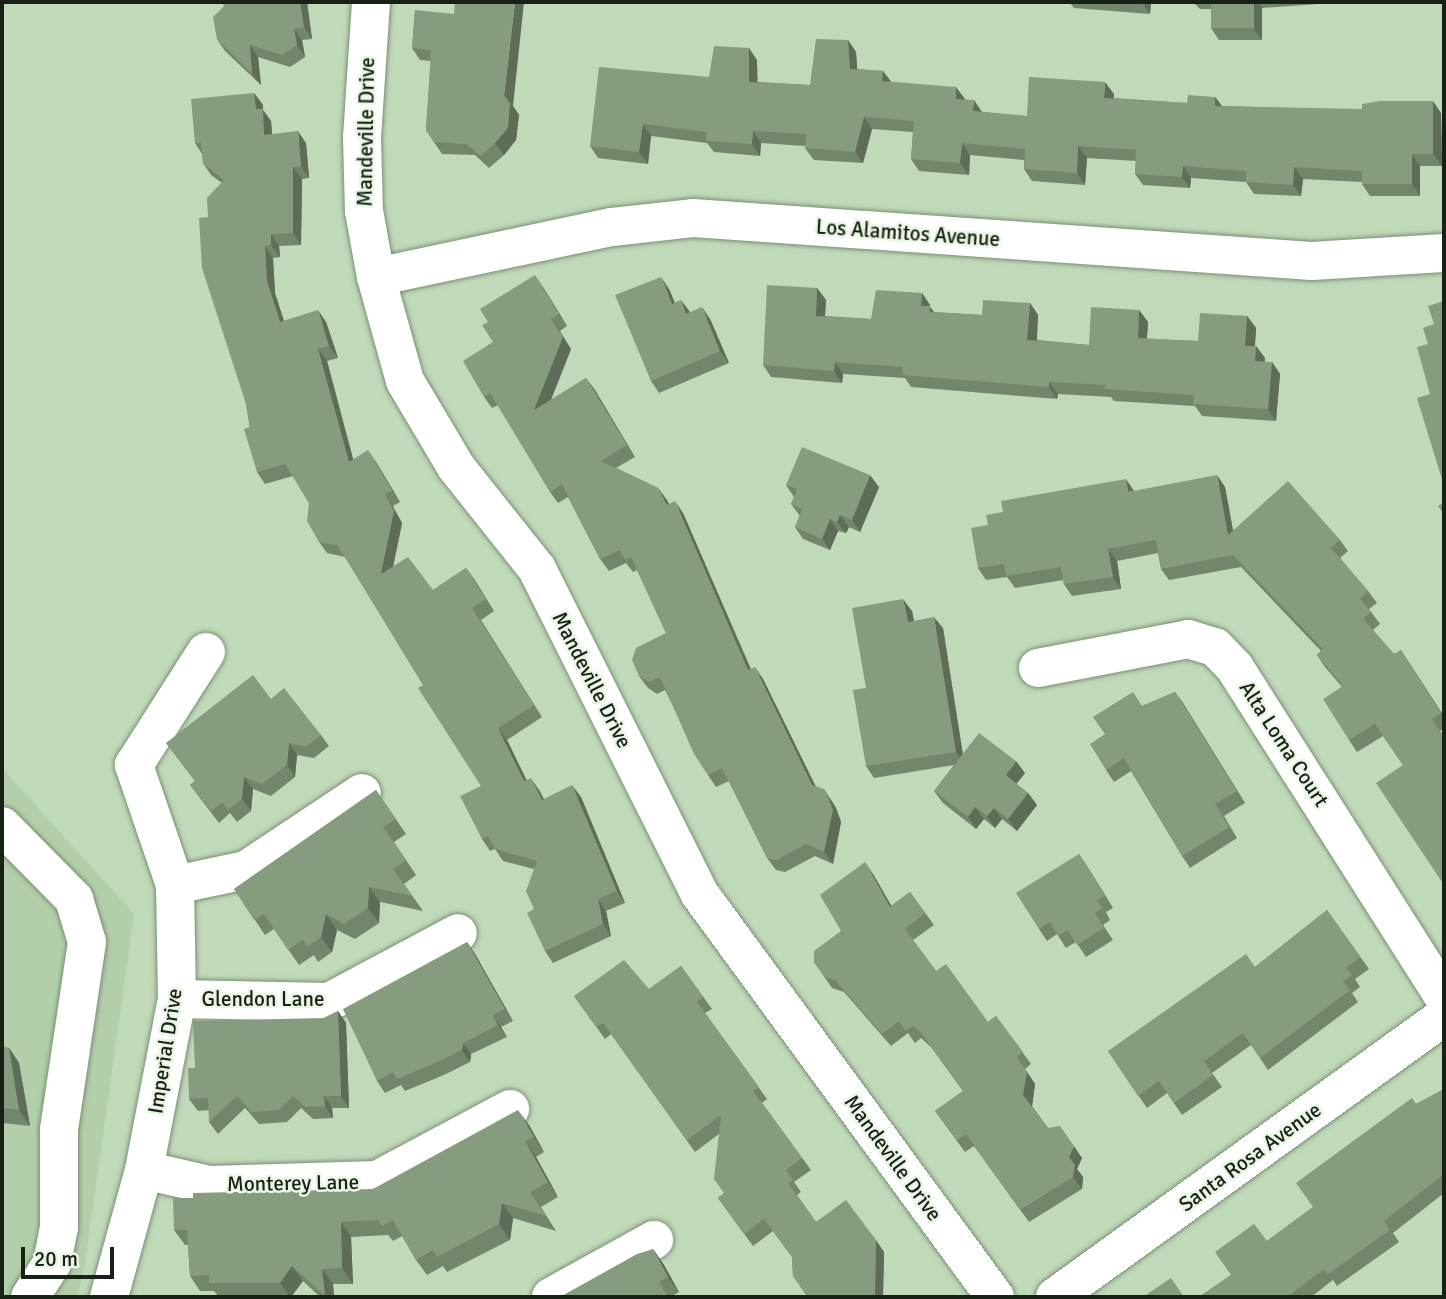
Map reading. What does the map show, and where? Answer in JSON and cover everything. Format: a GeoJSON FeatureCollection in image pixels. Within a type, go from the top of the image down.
{"type":"FeatureCollection","features":[{"type":"Feature","properties":{"kind":"street","name":"Mandeville Drive"},"geometry":{"type":"LineString","coordinates":[[371,2],[362,138],[363,211],[376,277],[405,382],[456,467],[537,569],[699,893],[995,1297]]}},
{"type":"Feature","properties":{"kind":"street","name":"Los Alamitos Avenue"},"geometry":{"type":"LineString","coordinates":[[376,277],[612,227],[693,218],[1312,261],[1444,253]]}},
{"type":"Feature","properties":{"kind":"street","name":"Alta Loma Court"},"geometry":{"type":"LineString","coordinates":[[1038,668],[1188,639],[1215,647],[1235,668],[1444,997]]}},
{"type":"Feature","properties":{"kind":"street","name":"Imperial Drive"},"geometry":{"type":"LineString","coordinates":[[109,1297],[144,1170],[177,999],[176,885],[134,765],[206,652]]}},
{"type":"Feature","properties":{"kind":"street"},"geometry":{"type":"LineString","coordinates":[[176,885],[246,870],[362,793]]}},
{"type":"Feature","properties":{"kind":"street"},"geometry":{"type":"LineString","coordinates":[[2,826],[74,899],[87,942],[59,1130],[59,1227],[52,1263],[30,1297]]}},
{"type":"Feature","properties":{"kind":"street","name":"Glendon Lane"},"geometry":{"type":"LineString","coordinates":[[177,999],[329,1002],[458,933]]}},
{"type":"Feature","properties":{"kind":"street","name":"Santa Rosa Avenue"},"geometry":{"type":"LineString","coordinates":[[1055,1297],[1444,1016]]}},
{"type":"Feature","properties":{"kind":"street","name":"Monterey Lane"},"geometry":{"type":"LineString","coordinates":[[144,1170],[209,1185],[377,1180],[510,1109]]}},
{"type":"Feature","properties":{"kind":"street"},"geometry":{"type":"LineString","coordinates":[[551,1297],[654,1240]]}},
{"type":"Feature","properties":{"kind":"shaded area"},"geometry":{"type":"Polygon","coordinates":[[[2,768],[134,914],[84,1271],[77,1297],[2,1297],[2,768]]]}},
{"type":"Feature","properties":{"kind":"building"},"geometry":{"type":"Polygon","coordinates":[[[223,2],[300,2],[304,27],[294,29],[297,45],[282,55],[250,45],[252,74],[217,39],[213,17],[224,6],[223,2]]]}},
{"type":"Feature","properties":{"kind":"building"},"geometry":{"type":"Polygon","coordinates":[[[455,2],[515,2],[504,95],[510,103],[508,128],[481,156],[466,144],[434,142],[426,130],[431,50],[412,48],[415,10],[454,14],[455,2]]]}},
{"type":"Feature","properties":{"kind":"building"},"geometry":{"type":"Polygon","coordinates":[[[1211,2],[1254,2],[1254,28],[1211,28],[1211,2]]]}},
{"type":"Feature","properties":{"kind":"building"},"geometry":{"type":"Polygon","coordinates":[[[816,39],[848,40],[850,69],[883,71],[882,81],[956,87],[956,99],[974,100],[973,111],[1027,116],[1029,77],[1105,82],[1104,98],[1187,103],[1188,95],[1215,97],[1215,106],[1362,109],[1362,104],[1380,101],[1433,101],[1433,154],[1412,154],[1412,184],[1362,184],[1362,171],[1294,167],[1293,185],[1246,182],[1246,171],[1183,166],[1182,177],[1135,174],[1136,150],[1078,146],[1077,173],[1024,169],[1025,149],[962,143],[960,163],[911,159],[914,121],[864,117],[855,152],[805,148],[806,134],[753,131],[752,144],[706,141],[706,132],[643,124],[639,152],[590,146],[599,67],[709,77],[714,46],[749,48],[749,82],[810,85],[816,39]]]}},
{"type":"Feature","properties":{"kind":"building"},"geometry":{"type":"Polygon","coordinates":[[[254,93],[256,109],[263,109],[264,135],[298,131],[301,166],[293,167],[293,233],[271,234],[271,245],[265,246],[267,281],[280,322],[318,310],[329,346],[318,349],[349,462],[368,450],[392,490],[385,494],[394,511],[381,574],[408,557],[433,590],[466,568],[486,599],[472,608],[534,705],[498,728],[524,781],[531,778],[542,800],[572,785],[617,891],[598,899],[603,924],[545,951],[527,913],[534,909],[526,891],[537,861],[495,849],[488,836],[482,839],[460,796],[481,786],[418,688],[423,685],[363,586],[337,545],[319,542],[307,521],[309,503],[285,464],[257,472],[244,429],[250,427],[246,404],[202,268],[199,218],[208,217],[207,198],[224,180],[203,163],[201,143],[195,143],[191,99],[254,93]]]}},
{"type":"Feature","properties":{"kind":"building"},"geometry":{"type":"Polygon","coordinates":[[[535,275],[559,314],[551,319],[563,337],[534,410],[586,378],[627,445],[601,461],[658,488],[667,505],[675,501],[748,670],[755,667],[812,785],[824,789],[828,796],[833,810],[824,852],[806,844],[777,860],[767,858],[722,768],[708,775],[694,754],[660,677],[649,682],[639,676],[632,660],[636,648],[666,633],[631,557],[625,560],[620,550],[600,559],[562,484],[550,492],[490,393],[484,397],[463,361],[493,342],[482,325],[488,322],[480,309],[535,275]]]}},
{"type":"Feature","properties":{"kind":"building"},"geometry":{"type":"Polygon","coordinates":[[[661,277],[672,304],[681,300],[686,314],[702,307],[720,351],[651,381],[615,295],[661,277]]]}},
{"type":"Feature","properties":{"kind":"building"},"geometry":{"type":"Polygon","coordinates":[[[767,285],[817,288],[816,316],[871,319],[876,290],[922,293],[921,306],[930,306],[930,312],[982,315],[983,300],[1030,303],[1027,340],[1089,345],[1091,307],[1139,310],[1138,338],[1198,341],[1200,313],[1247,316],[1245,346],[1256,346],[1255,361],[1272,362],[1268,409],[1193,404],[1194,395],[1105,389],[1105,385],[1049,382],[1049,387],[903,375],[903,367],[835,362],[834,371],[763,365],[767,285]]]}},
{"type":"Feature","properties":{"kind":"building"},"geometry":{"type":"Polygon","coordinates":[[[1444,301],[1444,486],[1417,398],[1430,394],[1417,347],[1428,344],[1423,328],[1434,324],[1428,306],[1444,301]]]}},
{"type":"Feature","properties":{"kind":"building"},"geometry":{"type":"Polygon","coordinates":[[[802,447],[870,475],[852,520],[840,515],[837,522],[830,519],[822,539],[795,527],[802,509],[791,504],[797,489],[786,485],[802,447]]]}},
{"type":"Feature","properties":{"kind":"building"},"geometry":{"type":"Polygon","coordinates":[[[1217,475],[1228,535],[1288,481],[1340,540],[1331,548],[1368,591],[1360,599],[1371,612],[1363,619],[1394,654],[1401,650],[1441,713],[1432,719],[1444,738],[1444,885],[1376,783],[1403,765],[1375,724],[1349,740],[1323,699],[1343,686],[1317,655],[1323,649],[1233,555],[1161,569],[1156,540],[1108,549],[1113,577],[1064,584],[1061,567],[1006,576],[1004,564],[978,568],[971,528],[988,525],[986,515],[1003,512],[1001,501],[1126,479],[1128,492],[1217,475]]]}},
{"type":"Feature","properties":{"kind":"building"},"geometry":{"type":"Polygon","coordinates":[[[1444,502],[1444,515],[1438,506],[1444,502]]]}},
{"type":"Feature","properties":{"kind":"building"},"geometry":{"type":"Polygon","coordinates":[[[903,599],[908,622],[934,617],[956,752],[866,766],[853,690],[866,688],[852,608],[903,599]]]}},
{"type":"Feature","properties":{"kind":"building"},"geometry":{"type":"Polygon","coordinates":[[[253,675],[271,699],[284,688],[321,735],[306,747],[289,743],[287,765],[262,784],[244,777],[242,799],[228,810],[222,802],[211,811],[190,785],[195,781],[166,743],[253,675]]]}},
{"type":"Feature","properties":{"kind":"building"},"geometry":{"type":"Polygon","coordinates":[[[1133,692],[1142,706],[1175,692],[1237,791],[1215,804],[1229,827],[1182,856],[1124,758],[1106,770],[1090,744],[1105,734],[1093,717],[1133,692]]]}},
{"type":"Feature","properties":{"kind":"building"},"geometry":{"type":"Polygon","coordinates":[[[979,733],[1016,761],[1006,775],[1028,793],[1008,819],[994,808],[987,816],[975,807],[968,817],[934,791],[979,733]]]}},
{"type":"Feature","properties":{"kind":"building"},"geometry":{"type":"Polygon","coordinates":[[[376,790],[396,819],[383,827],[406,860],[393,869],[412,896],[369,887],[368,908],[344,924],[326,914],[321,937],[307,947],[303,940],[288,950],[264,914],[254,920],[234,889],[376,790]]]}},
{"type":"Feature","properties":{"kind":"building"},"geometry":{"type":"Polygon","coordinates":[[[1079,854],[1105,896],[1097,900],[1102,908],[1095,913],[1104,928],[1077,945],[1068,930],[1058,936],[1050,922],[1039,929],[1016,893],[1079,854]]]}},
{"type":"Feature","properties":{"kind":"building"},"geometry":{"type":"Polygon","coordinates":[[[865,862],[890,907],[910,892],[925,913],[905,929],[936,971],[946,964],[988,1022],[996,1016],[1023,1052],[1017,1057],[1027,1072],[1023,1095],[1048,1128],[1060,1126],[1074,1146],[1069,1157],[1075,1165],[1073,1177],[1020,1210],[966,1134],[957,1140],[935,1111],[963,1091],[923,1035],[913,1026],[906,1031],[899,1021],[882,1034],[835,980],[824,976],[814,962],[814,951],[841,931],[820,895],[865,862]]]}},
{"type":"Feature","properties":{"kind":"building"},"geometry":{"type":"Polygon","coordinates":[[[1327,910],[1360,957],[1346,968],[1352,975],[1343,981],[1350,990],[1260,1058],[1243,1033],[1204,1061],[1213,1075],[1174,1103],[1159,1081],[1138,1096],[1108,1051],[1246,954],[1255,967],[1327,910]]]}},
{"type":"Feature","properties":{"kind":"building"},"geometry":{"type":"Polygon","coordinates":[[[467,942],[505,1009],[493,1015],[498,1025],[463,1043],[462,1050],[435,1063],[397,1079],[393,1072],[377,1081],[343,1009],[467,942]]]}},
{"type":"Feature","properties":{"kind":"building"},"geometry":{"type":"Polygon","coordinates":[[[624,960],[649,989],[681,966],[703,997],[697,1002],[759,1087],[753,1091],[802,1158],[786,1170],[793,1180],[788,1183],[816,1222],[846,1200],[876,1240],[875,1297],[806,1295],[793,1276],[792,1257],[764,1219],[744,1234],[718,1198],[724,1193],[714,1179],[721,1115],[687,1140],[603,1023],[596,1027],[574,996],[624,960]]]}},
{"type":"Feature","properties":{"kind":"building"},"geometry":{"type":"Polygon","coordinates":[[[338,1011],[341,1096],[324,1096],[325,1106],[305,1107],[293,1096],[279,1110],[251,1112],[237,1096],[209,1122],[208,1098],[189,1099],[188,1068],[195,1068],[193,1021],[324,1018],[338,1011]]]}},
{"type":"Feature","properties":{"kind":"building"},"geometry":{"type":"Polygon","coordinates":[[[2,1047],[9,1048],[19,1110],[2,1108],[2,1047]]]}},
{"type":"Feature","properties":{"kind":"building"},"geometry":{"type":"Polygon","coordinates":[[[1444,1089],[1444,1174],[1384,1221],[1390,1230],[1328,1274],[1324,1269],[1287,1297],[1199,1297],[1231,1275],[1215,1252],[1254,1224],[1267,1241],[1313,1207],[1296,1183],[1412,1098],[1416,1104],[1444,1089]]]}},
{"type":"Feature","properties":{"kind":"building"},"geometry":{"type":"Polygon","coordinates":[[[518,1110],[534,1137],[525,1141],[548,1182],[530,1192],[546,1216],[502,1203],[499,1224],[437,1257],[433,1250],[416,1260],[393,1220],[382,1226],[378,1220],[341,1222],[342,1268],[322,1269],[325,1296],[292,1266],[280,1283],[209,1283],[209,1275],[190,1276],[187,1230],[174,1230],[173,1198],[193,1198],[193,1193],[373,1189],[518,1110]]]}},
{"type":"Feature","properties":{"kind":"building"},"geometry":{"type":"Polygon","coordinates":[[[653,1249],[668,1277],[659,1282],[668,1297],[560,1297],[637,1254],[653,1249]]]}},
{"type":"Feature","properties":{"kind":"building"},"geometry":{"type":"Polygon","coordinates":[[[1171,1278],[1184,1297],[1143,1297],[1171,1278]]]}}]}
